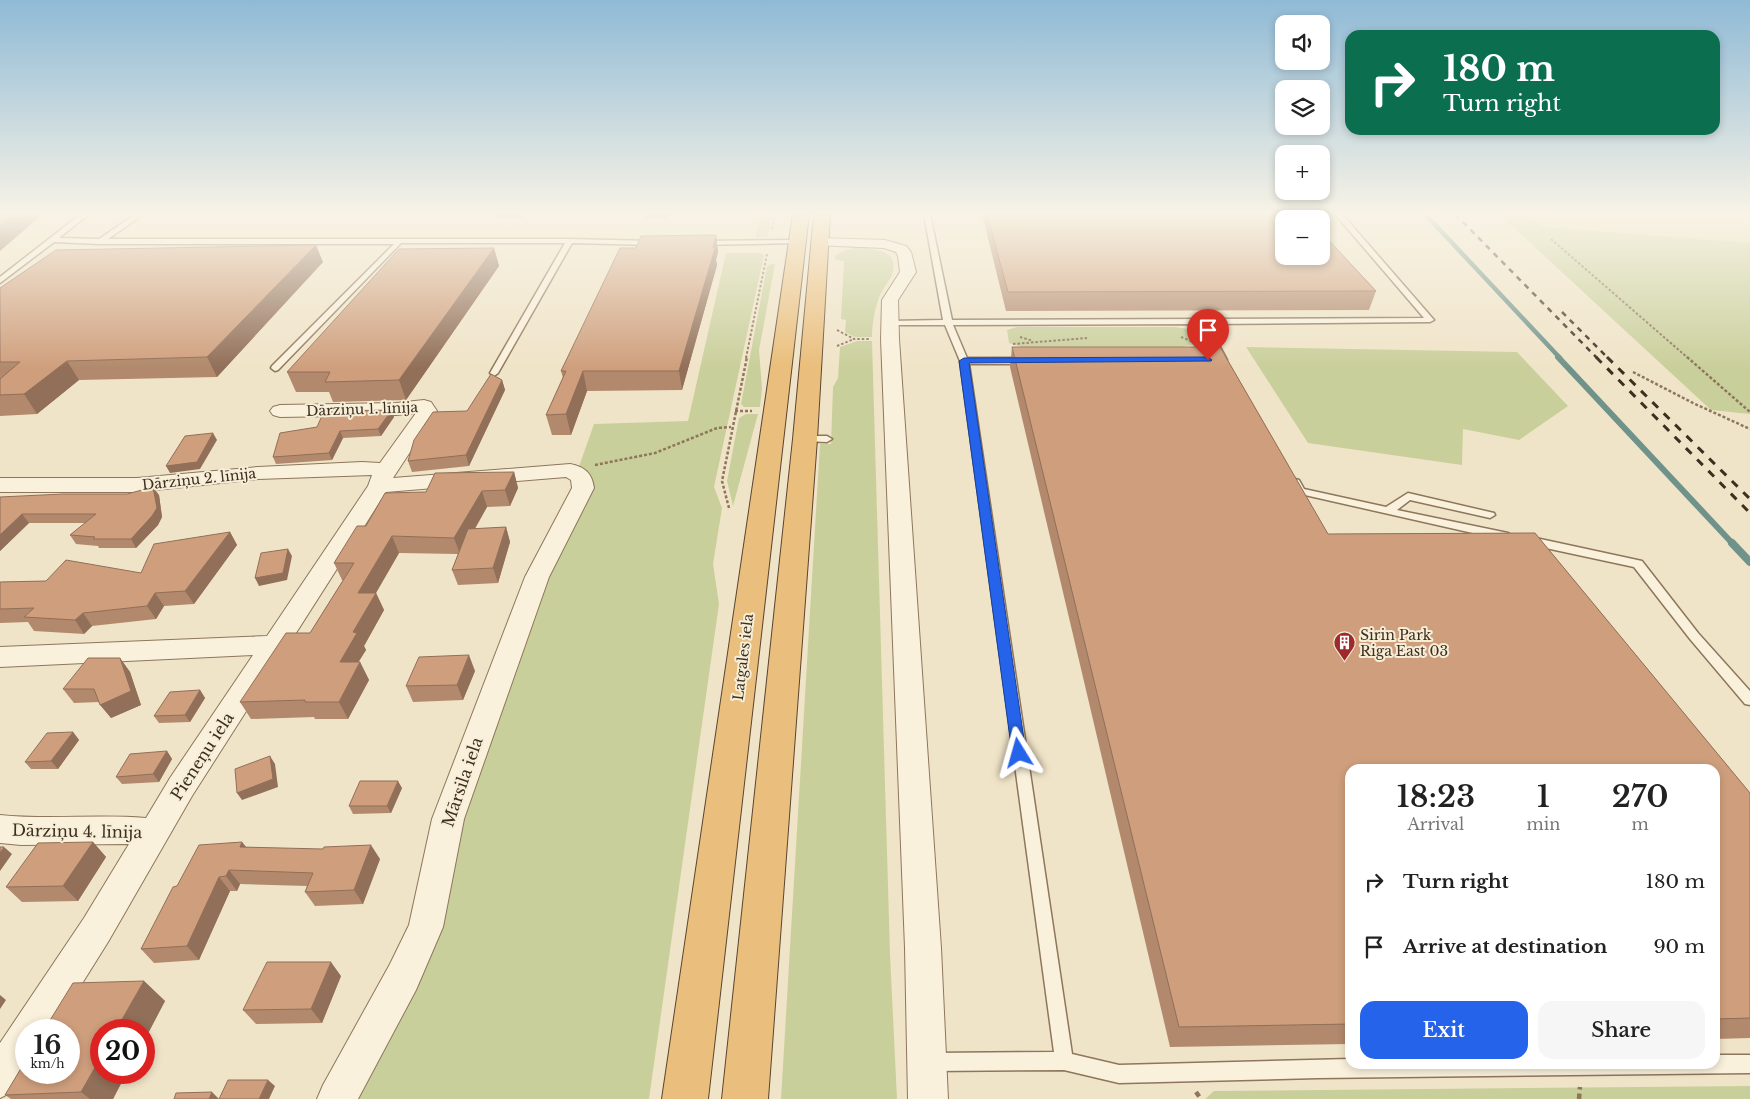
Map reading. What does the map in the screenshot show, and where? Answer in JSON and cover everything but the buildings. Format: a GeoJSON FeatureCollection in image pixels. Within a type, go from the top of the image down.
{"type":"FeatureCollection","features":[{"type":"Feature","properties":{"kind":"highway","name":"Latgales iela"},"geometry":{"type":"LineString","coordinates":[[685,1099],[808,265]]}},
{"type":"Feature","properties":{"kind":"highway","name":"Latgales iela"},"geometry":{"type":"LineString","coordinates":[[745,1099],[816,439],[813,265]]}},
{"type":"Feature","properties":{"kind":"street"},"geometry":{"type":"LineString","coordinates":[[907,265],[908,272],[890,300],[890,323],[923,948],[928,1099]]}},
{"type":"Feature","properties":{"kind":"street","name":"Dārziņu 1. līnija"},"geometry":{"type":"LineString","coordinates":[[280,411],[396,409],[424,406],[427,411],[382,479]]}},
{"type":"Feature","properties":{"kind":"street","name":"Dārziņu 2. līnija"},"geometry":{"type":"LineString","coordinates":[[0,486],[137,485],[258,473],[362,468],[376,468],[382,479],[570,470]]}},
{"type":"Feature","properties":{"kind":"street","name":"Mārsila iela"},"geometry":{"type":"LineString","coordinates":[[337,1099],[404,977],[426,927],[448,819],[536,578],[583,488],[582,477],[570,470]]}},
{"type":"Feature","properties":{"kind":"street","name":"Pieneņu iela"},"geometry":{"type":"LineString","coordinates":[[38,1019],[96,930],[181,787],[382,479]]}},
{"type":"Feature","properties":{"kind":"street"},"geometry":{"type":"LineString","coordinates":[[0,657],[274,645]]}},
{"type":"Feature","properties":{"kind":"street","name":"Dārziņu 4. līnija"},"geometry":{"type":"LineString","coordinates":[[0,829],[21,831],[111,829],[155,832]]}},
{"type":"Feature","properties":{"kind":"street"},"geometry":{"type":"LineString","coordinates":[[0,1078],[15,1055]]}},
{"type":"Feature","properties":{"kind":"lane"},"geometry":{"type":"LineString","coordinates":[[0,281],[20,265]]}},
{"type":"Feature","properties":{"kind":"lane"},"geometry":{"type":"LineString","coordinates":[[275,368],[376,265]]}},
{"type":"Feature","properties":{"kind":"lane"},"geometry":{"type":"LineString","coordinates":[[494,373],[556,265]]}},
{"type":"Feature","properties":{"kind":"lane"},"geometry":{"type":"LineString","coordinates":[[937,265],[948,323],[964,361],[1064,1061]]}},
{"type":"Feature","properties":{"kind":"lane"},"geometry":{"type":"LineString","coordinates":[[890,323],[1430,320],[1383,265]]}},
{"type":"Feature","properties":{"kind":"lane"},"geometry":{"type":"LineString","coordinates":[[1203,321],[1228,368],[1208,360]]}},
{"type":"Feature","properties":{"kind":"lane"},"geometry":{"type":"LineString","coordinates":[[964,361],[1032,361]]}},
{"type":"Feature","properties":{"kind":"lane"},"geometry":{"type":"LineString","coordinates":[[1290,474],[1300,491],[1638,564],[1694,636],[1750,700]]}},
{"type":"Feature","properties":{"kind":"lane"},"geometry":{"type":"LineString","coordinates":[[1388,511],[1408,496],[1490,515]]}},
{"type":"Feature","properties":{"kind":"lane"},"geometry":{"type":"LineString","coordinates":[[927,1062],[1064,1061],[1119,1074],[1345,1069]]}},
{"type":"Feature","properties":{"kind":"lane"},"geometry":{"type":"LineString","coordinates":[[1720,1064],[1750,1064]]}},
{"type":"Feature","properties":{"kind":"path"},"geometry":{"type":"LineString","coordinates":[[729,508],[722,481],[765,265]]}},
{"type":"Feature","properties":{"kind":"path"},"geometry":{"type":"LineString","coordinates":[[1581,265],[1750,412]]}},
{"type":"Feature","properties":{"kind":"path"},"geometry":{"type":"LineString","coordinates":[[1177,335],[1219,351]]}},
{"type":"Feature","properties":{"kind":"path"},"geometry":{"type":"LineString","coordinates":[[836,346],[854,339]]}},
{"type":"Feature","properties":{"kind":"path"},"geometry":{"type":"LineString","coordinates":[[1633,372],[1693,403],[1750,429]]}},
{"type":"Feature","properties":{"kind":"path"},"geometry":{"type":"LineString","coordinates":[[735,411],[761,411]]}},
{"type":"Feature","properties":{"kind":"path"},"geometry":{"type":"LineString","coordinates":[[570,470],[655,453],[717,428],[731,428]]}},
{"type":"Feature","properties":{"kind":"green space"},"geometry":{"type":"Polygon","coordinates":[[[723,265],[762,265],[714,487],[722,508],[713,564],[719,604],[649,1099],[356,1099],[594,424],[688,421],[723,265]]]}},
{"type":"Feature","properties":{"kind":"green space"},"geometry":{"type":"Polygon","coordinates":[[[775,265],[759,350],[762,388],[760,407],[744,407],[741,404],[767,266],[775,265]]]}},
{"type":"Feature","properties":{"kind":"green space"},"geometry":{"type":"Polygon","coordinates":[[[844,265],[894,265],[892,275],[881,292],[877,305],[872,337],[855,337],[845,332],[846,320],[841,319],[844,265]]]}},
{"type":"Feature","properties":{"kind":"green space"},"geometry":{"type":"Polygon","coordinates":[[[1554,265],[1750,265],[1750,414],[1711,410],[1554,265]]]}},
{"type":"Feature","properties":{"kind":"green space"},"geometry":{"type":"Polygon","coordinates":[[[1017,327],[1175,327],[1188,329],[1197,338],[1195,344],[1183,347],[1022,347],[1009,343],[1007,330],[1017,327]]]}},
{"type":"Feature","properties":{"kind":"green space"},"geometry":{"type":"Polygon","coordinates":[[[857,341],[872,341],[890,954],[897,1099],[781,1099],[820,444],[831,444],[833,387],[838,378],[840,347],[857,341]]]}},
{"type":"Feature","properties":{"kind":"green space"},"geometry":{"type":"Polygon","coordinates":[[[1246,347],[1517,352],[1568,406],[1519,440],[1463,429],[1462,465],[1308,443],[1246,347]]]}},
{"type":"Feature","properties":{"kind":"green space"},"geometry":{"type":"Polygon","coordinates":[[[746,414],[758,414],[733,506],[727,481],[739,418],[746,414]]]}},
{"type":"Feature","properties":{"kind":"green space"},"geometry":{"type":"Polygon","coordinates":[[[1750,1086],[1750,1099],[1205,1099],[1214,1091],[1750,1086]]]}},
{"type":"Feature","properties":{"kind":"waterway"},"geometry":{"type":"LineString","coordinates":[[1473,265],[1560,358]]}},
{"type":"Feature","properties":{"kind":"waterway"},"geometry":{"type":"LineString","coordinates":[[1558,357],[1733,544]]}},
{"type":"Feature","properties":{"kind":"waterway"},"geometry":{"type":"LineString","coordinates":[[1732,543],[1750,562]]}},
{"type":"Feature","properties":{"kind":"railway"},"geometry":{"type":"LineString","coordinates":[[1506,265],[1597,358]]}},
{"type":"Feature","properties":{"kind":"railway"},"geometry":{"type":"LineString","coordinates":[[1562,312],[1607,357]]}},
{"type":"Feature","properties":{"kind":"railway"},"geometry":{"type":"LineString","coordinates":[[1596,357],[1750,513]]}},
{"type":"Feature","properties":{"kind":"railway"},"geometry":{"type":"LineString","coordinates":[[1607,357],[1750,499]]}},
{"type":"Feature","properties":{"kind":"place","name":"Sirin Park Riga East 03"},"geometry":{"type":"Point","coordinates":[1344,662]}},
{"type":"Feature","properties":{"kind":"route"},"geometry":{"type":"LineString","coordinates":[[1019,753],[969,408],[964,361],[1208,360]]}}]}
